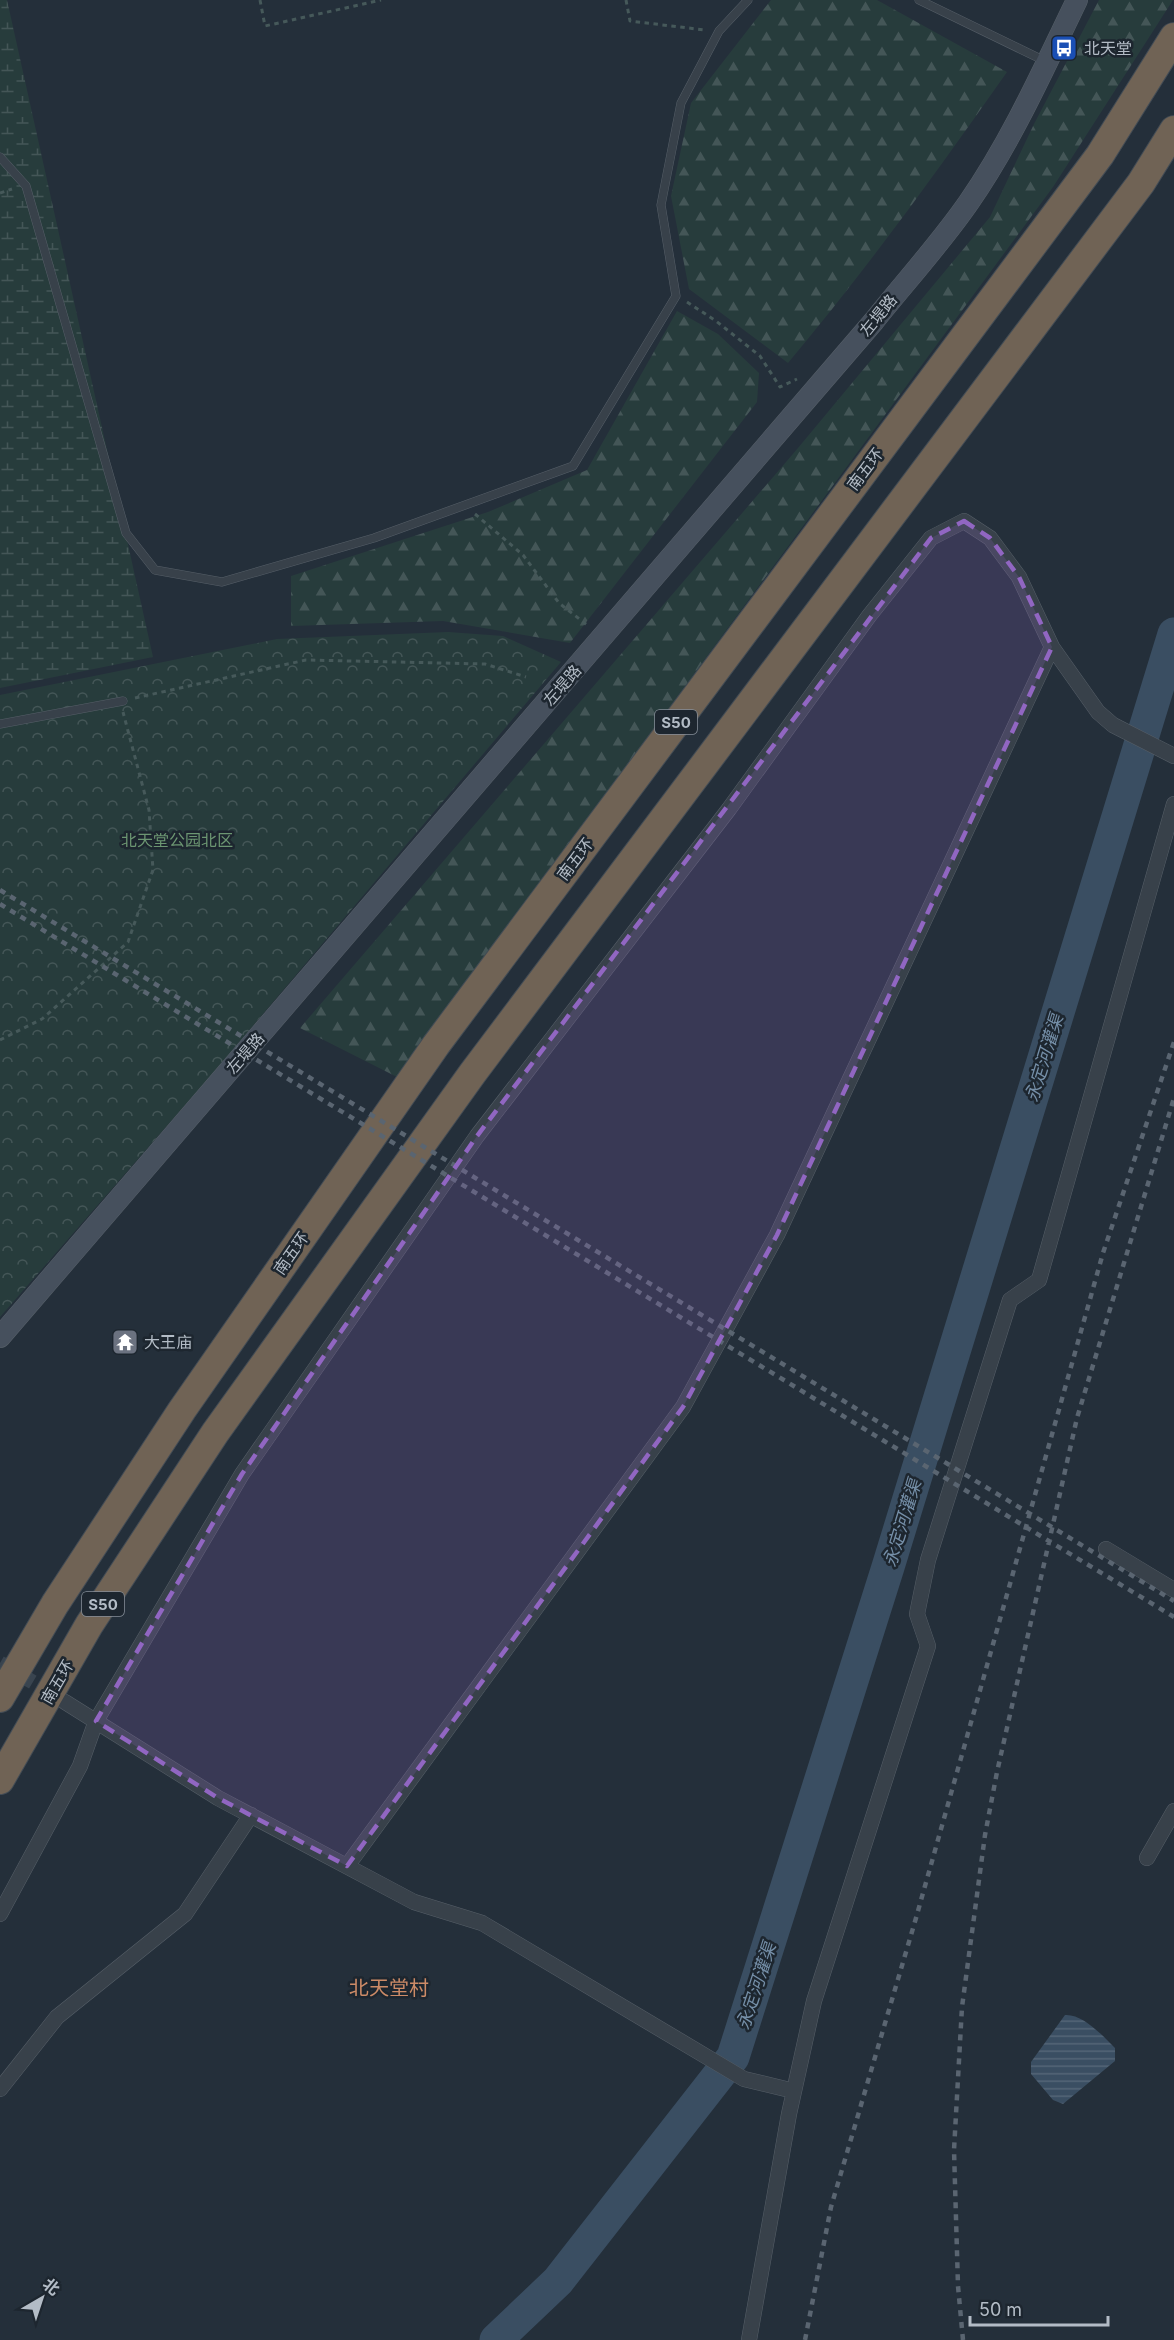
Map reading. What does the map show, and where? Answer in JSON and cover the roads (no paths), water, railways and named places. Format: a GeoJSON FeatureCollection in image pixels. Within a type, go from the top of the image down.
{"type":"FeatureCollection","features":[{"type":"Feature","properties":{"kind":"highway","name":"南五环"},"geometry":{"type":"LineString","coordinates":[[0,1698],[55,1604],[182,1410],[436,1045],[1100,154],[1174,37]]}},
{"type":"Feature","properties":{"kind":"highway","name":"南五环"},"geometry":{"type":"LineString","coordinates":[[0,1780],[89,1625],[214,1433],[472,1074],[1142,183],[1174,130]]}},
{"type":"Feature","properties":{"kind":"main road","name":"左堤路"},"geometry":{"type":"LineString","coordinates":[[0,1337],[874,321],[968,203],[989,170],[1047,62],[1077,0]]}},
{"type":"Feature","properties":{"kind":"street"},"geometry":{"type":"LineString","coordinates":[[0,1914],[80,1766],[96,1720],[242,1474],[477,1136],[729,809],[869,616],[931,538],[964,521],[990,538],[1019,577],[1052,647],[1098,712],[1113,725],[1174,756]]}},
{"type":"Feature","properties":{"kind":"street"},"geometry":{"type":"LineString","coordinates":[[347,1866],[683,1407],[777,1235],[1052,647]]}},
{"type":"Feature","properties":{"kind":"street"},"geometry":{"type":"LineString","coordinates":[[749,2340],[794,2091],[814,2001],[928,1646],[917,1614],[928,1560],[1010,1300],[1039,1280],[1174,804]]}},
{"type":"Feature","properties":{"kind":"street"},"geometry":{"type":"LineString","coordinates":[[1106,1549],[1174,1590]]}},
{"type":"Feature","properties":{"kind":"street"},"geometry":{"type":"LineString","coordinates":[[65,1702],[218,1798],[414,1902],[483,1923],[744,2079],[794,2091]]}},
{"type":"Feature","properties":{"kind":"street"},"geometry":{"type":"LineString","coordinates":[[1146,1858],[1174,1811]]}},
{"type":"Feature","properties":{"kind":"street"},"geometry":{"type":"LineString","coordinates":[[0,2089],[57,2017],[185,1914],[251,1815]]}},
{"type":"Feature","properties":{"kind":"lane"},"geometry":{"type":"LineString","coordinates":[[0,157],[26,186],[126,533],[155,570],[222,582],[374,538],[573,466],[676,296],[661,205],[681,103],[719,31],[748,0]]}},
{"type":"Feature","properties":{"kind":"lane"},"geometry":{"type":"LineString","coordinates":[[920,0],[932,3],[1047,62]]}},
{"type":"Feature","properties":{"kind":"lane"},"geometry":{"type":"LineString","coordinates":[[0,724],[123,700]]}},
{"type":"Feature","properties":{"kind":"water"},"geometry":{"type":"Polygon","coordinates":[[[1065,2015],[1079,2018],[1098,2032],[1115,2048],[1115,2061],[1063,2104],[1053,2100],[1031,2074],[1031,2062],[1065,2015]]]}},
{"type":"Feature","properties":{"kind":"waterway","name":"永定河灌渠"},"geometry":{"type":"LineString","coordinates":[[496,2340],[558,2281],[733,2057],[888,1567],[1174,634]]}},
{"type":"Feature","properties":{"kind":"tunnel"},"geometry":{"type":"LineString","coordinates":[[0,1663],[55,1695]]}},
{"type":"Feature","properties":{"kind":"railway"},"geometry":{"type":"LineString","coordinates":[[0,890],[1174,1601]]}},
{"type":"Feature","properties":{"kind":"railway"},"geometry":{"type":"LineString","coordinates":[[0,904],[1174,1617]]}},
{"type":"Feature","properties":{"kind":"railway"},"geometry":{"type":"LineString","coordinates":[[805,2340],[831,2207],[916,1918],[1103,1253],[1174,1042]]}},
{"type":"Feature","properties":{"kind":"railway"},"geometry":{"type":"LineString","coordinates":[[963,2340],[958,2286],[954,2150],[962,2007],[985,1835],[997,1772],[1077,1418],[1174,1098]]}},
{"type":"Feature","properties":{"kind":"place","name":"北天堂"},"geometry":{"type":"Point","coordinates":[1064,48]}},
{"type":"Feature","properties":{"kind":"place","name":"大王庙"},"geometry":{"type":"Point","coordinates":[125,1342]}},
{"type":"Feature","properties":{"kind":"district","name":"北天堂村"},"geometry":{"type":"Point","coordinates":[389,1988]}},
{"type":"Feature","properties":{"kind":"park label","name":"北天堂公园北区"},"geometry":{"type":"Point","coordinates":[177,840]}}]}
